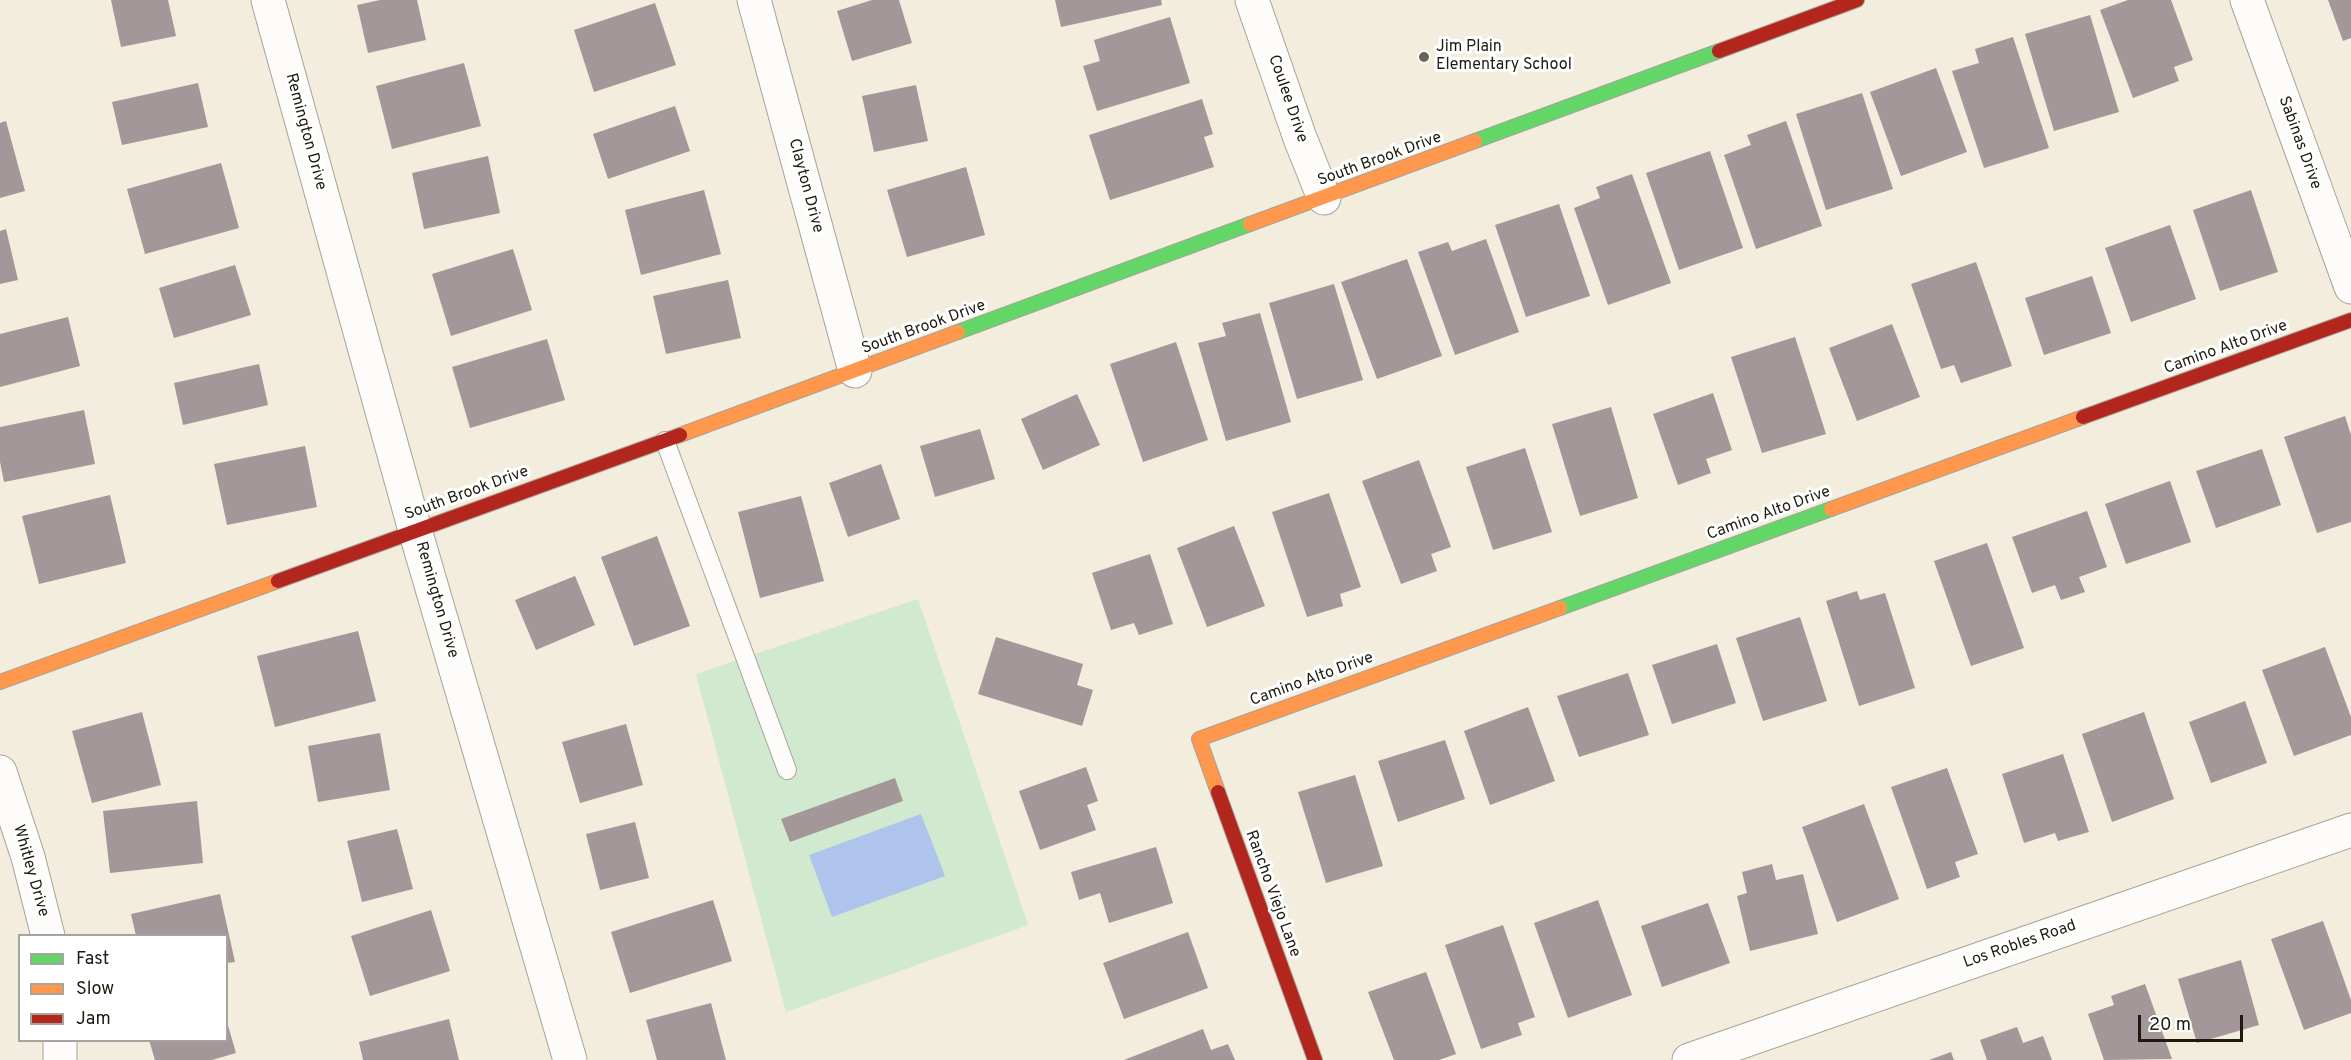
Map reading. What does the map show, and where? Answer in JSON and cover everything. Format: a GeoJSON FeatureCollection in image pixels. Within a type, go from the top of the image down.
{"type":"FeatureCollection","features":[{"type":"Feature","properties":{"kind":"street","name":"Remington Drive"},"geometry":{"type":"LineString","coordinates":[[268,0],[415,530],[570,1060]]}},
{"type":"Feature","properties":{"kind":"street","name":"Clayton Drive"},"geometry":{"type":"LineString","coordinates":[[754,0],[855,371]]}},
{"type":"Feature","properties":{"kind":"street","name":"Coulee Drive"},"geometry":{"type":"LineString","coordinates":[[1252,0],[1300,138],[1324,198]]}},
{"type":"Feature","properties":{"kind":"street","name":"South Brook Drive"},"geometry":{"type":"LineString","coordinates":[[0,682],[665,441],[1857,0]]}},
{"type":"Feature","properties":{"kind":"street","name":"Sabinas Drive"},"geometry":{"type":"LineString","coordinates":[[2247,0],[2351,287]]}},
{"type":"Feature","properties":{"kind":"street","name":"Camino Alto Drive"},"geometry":{"type":"LineString","coordinates":[[1199,739],[2351,320]]}},
{"type":"Feature","properties":{"kind":"street","name":"Rancho Viejo Lane"},"geometry":{"type":"LineString","coordinates":[[1199,739],[1315,1060]]}},
{"type":"Feature","properties":{"kind":"street","name":"Whitley Drive"},"geometry":{"type":"LineString","coordinates":[[0,772],[28,857],[47,934]]}},
{"type":"Feature","properties":{"kind":"street","name":"Los Robles Road"},"geometry":{"type":"LineString","coordinates":[[1689,1060],[2351,830]]}},
{"type":"Feature","properties":{"kind":"street"},"geometry":{"type":"LineString","coordinates":[[60,1042],[60,1060]]}},
{"type":"Feature","properties":{"kind":"lane"},"geometry":{"type":"LineString","coordinates":[[665,441],[787,770]]}},
{"type":"Feature","properties":{"kind":"green space"},"geometry":{"type":"Polygon","coordinates":[[[918,599],[1028,925],[786,1012],[696,674],[918,599]]]}},
{"type":"Feature","properties":{"kind":"water"},"geometry":{"type":"Polygon","coordinates":[[[921,814],[945,876],[832,917],[809,855],[921,814]]]}},
{"type":"Feature","properties":{"kind":"building"},"geometry":{"type":"Polygon","coordinates":[[[111,0],[168,0],[176,36],[121,47],[111,0]]]}},
{"type":"Feature","properties":{"kind":"building"},"geometry":{"type":"Polygon","coordinates":[[[380,0],[417,0],[426,40],[368,53],[357,5],[380,0]]]}},
{"type":"Feature","properties":{"kind":"building"},"geometry":{"type":"Polygon","coordinates":[[[872,0],[899,0],[912,43],[852,61],[837,11],[872,0]]]}},
{"type":"Feature","properties":{"kind":"building"},"geometry":{"type":"Polygon","coordinates":[[[1055,0],[1161,0],[1162,5],[1061,27],[1055,0]]]}},
{"type":"Feature","properties":{"kind":"building"},"geometry":{"type":"Polygon","coordinates":[[[2128,0],[2171,0],[2193,60],[2174,67],[2179,81],[2133,98],[2100,10],[2128,0]]]}},
{"type":"Feature","properties":{"kind":"building"},"geometry":{"type":"Polygon","coordinates":[[[2328,0],[2351,0],[2351,38],[2343,41],[2328,0]]]}},
{"type":"Feature","properties":{"kind":"building"},"geometry":{"type":"Polygon","coordinates":[[[655,3],[676,65],[594,92],[574,30],[655,3]]]}},
{"type":"Feature","properties":{"kind":"building"},"geometry":{"type":"Polygon","coordinates":[[[2090,15],[2119,112],[2054,131],[2025,34],[2090,15]]]}},
{"type":"Feature","properties":{"kind":"building"},"geometry":{"type":"Polygon","coordinates":[[[1170,17],[1190,83],[1097,111],[1083,66],[1100,61],[1094,40],[1170,17]]]}},
{"type":"Feature","properties":{"kind":"building"},"geometry":{"type":"Polygon","coordinates":[[[2013,37],[2049,148],[1984,168],[1952,71],[1979,63],[1975,49],[2013,37]]]}},
{"type":"Feature","properties":{"kind":"building"},"geometry":{"type":"Polygon","coordinates":[[[464,63],[481,126],[392,149],[376,86],[464,63]]]}},
{"type":"Feature","properties":{"kind":"building"},"geometry":{"type":"Polygon","coordinates":[[[1936,68],[1967,152],[1901,176],[1870,92],[1936,68]]]}},
{"type":"Feature","properties":{"kind":"building"},"geometry":{"type":"Polygon","coordinates":[[[198,83],[208,127],[122,145],[112,102],[198,83]]]}},
{"type":"Feature","properties":{"kind":"building"},"geometry":{"type":"Polygon","coordinates":[[[916,85],[928,141],[874,152],[862,96],[916,85]]]}},
{"type":"Feature","properties":{"kind":"building"},"geometry":{"type":"Polygon","coordinates":[[[1862,93],[1893,189],[1826,210],[1796,114],[1862,93]]]}},
{"type":"Feature","properties":{"kind":"building"},"geometry":{"type":"Polygon","coordinates":[[[1202,99],[1213,134],[1204,137],[1214,167],[1110,200],[1089,135],[1202,99]]]}},
{"type":"Feature","properties":{"kind":"building"},"geometry":{"type":"Polygon","coordinates":[[[675,106],[690,151],[608,179],[593,134],[675,106]]]}},
{"type":"Feature","properties":{"kind":"building"},"geometry":{"type":"Polygon","coordinates":[[[6,121],[25,191],[0,198],[0,123],[6,121]]]}},
{"type":"Feature","properties":{"kind":"building"},"geometry":{"type":"Polygon","coordinates":[[[1786,121],[1822,226],[1756,249],[1724,155],[1751,145],[1747,135],[1786,121]]]}},
{"type":"Feature","properties":{"kind":"building"},"geometry":{"type":"Polygon","coordinates":[[[1710,151],[1743,248],[1679,270],[1646,173],[1710,151]]]}},
{"type":"Feature","properties":{"kind":"building"},"geometry":{"type":"Polygon","coordinates":[[[488,156],[500,213],[424,229],[412,173],[488,156]]]}},
{"type":"Feature","properties":{"kind":"building"},"geometry":{"type":"Polygon","coordinates":[[[221,163],[239,228],[145,254],[127,189],[221,163]]]}},
{"type":"Feature","properties":{"kind":"building"},"geometry":{"type":"Polygon","coordinates":[[[966,167],[985,235],[907,257],[887,190],[966,167]]]}},
{"type":"Feature","properties":{"kind":"building"},"geometry":{"type":"Polygon","coordinates":[[[1632,174],[1671,283],[1608,305],[1574,208],[1600,198],[1596,187],[1632,174]]]}},
{"type":"Feature","properties":{"kind":"building"},"geometry":{"type":"Polygon","coordinates":[[[704,190],[721,254],[641,275],[625,210],[704,190]]]}},
{"type":"Feature","properties":{"kind":"building"},"geometry":{"type":"Polygon","coordinates":[[[2251,190],[2278,272],[2220,291],[2193,210],[2251,190]]]}},
{"type":"Feature","properties":{"kind":"building"},"geometry":{"type":"Polygon","coordinates":[[[1559,204],[1590,296],[1526,317],[1495,225],[1559,204]]]}},
{"type":"Feature","properties":{"kind":"building"},"geometry":{"type":"Polygon","coordinates":[[[2170,225],[2196,299],[2131,322],[2105,248],[2170,225]]]}},
{"type":"Feature","properties":{"kind":"building"},"geometry":{"type":"Polygon","coordinates":[[[6,229],[18,280],[0,284],[0,231],[6,229]]]}},
{"type":"Feature","properties":{"kind":"building"},"geometry":{"type":"Polygon","coordinates":[[[1486,239],[1519,332],[1455,355],[1418,252],[1448,242],[1452,251],[1486,239]]]}},
{"type":"Feature","properties":{"kind":"building"},"geometry":{"type":"Polygon","coordinates":[[[513,249],[532,310],[451,336],[432,274],[513,249]]]}},
{"type":"Feature","properties":{"kind":"building"},"geometry":{"type":"Polygon","coordinates":[[[1407,259],[1442,356],[1377,379],[1341,282],[1407,259]]]}},
{"type":"Feature","properties":{"kind":"building"},"geometry":{"type":"Polygon","coordinates":[[[1976,262],[2012,366],[1961,383],[1954,365],[1941,369],[1911,284],[1976,262]]]}},
{"type":"Feature","properties":{"kind":"building"},"geometry":{"type":"Polygon","coordinates":[[[235,265],[251,315],[174,338],[159,288],[235,265]]]}},
{"type":"Feature","properties":{"kind":"building"},"geometry":{"type":"Polygon","coordinates":[[[2092,276],[2111,333],[2044,355],[2025,298],[2092,276]]]}},
{"type":"Feature","properties":{"kind":"building"},"geometry":{"type":"Polygon","coordinates":[[[728,280],[741,338],[666,354],[653,296],[728,280]]]}},
{"type":"Feature","properties":{"kind":"building"},"geometry":{"type":"Polygon","coordinates":[[[1334,284],[1363,380],[1297,399],[1269,303],[1334,284]]]}},
{"type":"Feature","properties":{"kind":"building"},"geometry":{"type":"Polygon","coordinates":[[[1260,313],[1291,422],[1226,441],[1198,343],[1226,336],[1222,323],[1260,313]]]}},
{"type":"Feature","properties":{"kind":"building"},"geometry":{"type":"Polygon","coordinates":[[[68,317],[80,366],[0,387],[0,334],[68,317]]]}},
{"type":"Feature","properties":{"kind":"building"},"geometry":{"type":"Polygon","coordinates":[[[1892,324],[1920,397],[1857,421],[1829,348],[1892,324]]]}},
{"type":"Feature","properties":{"kind":"building"},"geometry":{"type":"Polygon","coordinates":[[[1795,337],[1826,434],[1762,453],[1731,357],[1795,337]]]}},
{"type":"Feature","properties":{"kind":"building"},"geometry":{"type":"Polygon","coordinates":[[[547,339],[565,400],[470,428],[452,367],[547,339]]]}},
{"type":"Feature","properties":{"kind":"building"},"geometry":{"type":"Polygon","coordinates":[[[1176,342],[1208,440],[1143,462],[1110,364],[1176,342]]]}},
{"type":"Feature","properties":{"kind":"building"},"geometry":{"type":"Polygon","coordinates":[[[259,364],[268,405],[183,425],[174,383],[259,364]]]}},
{"type":"Feature","properties":{"kind":"building"},"geometry":{"type":"Polygon","coordinates":[[[1713,393],[1732,450],[1706,459],[1711,473],[1678,485],[1653,414],[1713,393]]]}},
{"type":"Feature","properties":{"kind":"building"},"geometry":{"type":"Polygon","coordinates":[[[1077,394],[1100,445],[1043,470],[1021,419],[1077,394]]]}},
{"type":"Feature","properties":{"kind":"building"},"geometry":{"type":"Polygon","coordinates":[[[1611,407],[1638,498],[1580,516],[1552,424],[1611,407]]]}},
{"type":"Feature","properties":{"kind":"building"},"geometry":{"type":"Polygon","coordinates":[[[84,410],[95,464],[4,482],[0,462],[0,427],[84,410]]]}},
{"type":"Feature","properties":{"kind":"building"},"geometry":{"type":"Polygon","coordinates":[[[2345,416],[2351,435],[2351,522],[2317,533],[2284,437],[2345,416]]]}},
{"type":"Feature","properties":{"kind":"building"},"geometry":{"type":"Polygon","coordinates":[[[980,429],[995,479],[935,497],[920,446],[980,429]]]}},
{"type":"Feature","properties":{"kind":"building"},"geometry":{"type":"Polygon","coordinates":[[[305,446],[317,507],[227,525],[214,464],[305,446]]]}},
{"type":"Feature","properties":{"kind":"building"},"geometry":{"type":"Polygon","coordinates":[[[1525,448],[1552,532],[1493,550],[1466,467],[1525,448]]]}},
{"type":"Feature","properties":{"kind":"building"},"geometry":{"type":"Polygon","coordinates":[[[2262,449],[2281,505],[2216,528],[2196,471],[2262,449]]]}},
{"type":"Feature","properties":{"kind":"building"},"geometry":{"type":"Polygon","coordinates":[[[1419,460],[1451,547],[1431,554],[1437,571],[1401,584],[1362,481],[1419,460]]]}},
{"type":"Feature","properties":{"kind":"building"},"geometry":{"type":"Polygon","coordinates":[[[881,464],[900,519],[848,537],[829,483],[881,464]]]}},
{"type":"Feature","properties":{"kind":"building"},"geometry":{"type":"Polygon","coordinates":[[[2170,481],[2191,542],[2126,564],[2105,504],[2170,481]]]}},
{"type":"Feature","properties":{"kind":"building"},"geometry":{"type":"Polygon","coordinates":[[[1329,493],[1361,587],[1340,594],[1343,606],[1307,617],[1272,512],[1329,493]]]}},
{"type":"Feature","properties":{"kind":"building"},"geometry":{"type":"Polygon","coordinates":[[[110,495],[126,563],[39,584],[22,516],[110,495]]]}},
{"type":"Feature","properties":{"kind":"building"},"geometry":{"type":"Polygon","coordinates":[[[801,496],[824,581],[760,598],[738,512],[801,496]]]}},
{"type":"Feature","properties":{"kind":"building"},"geometry":{"type":"Polygon","coordinates":[[[2087,511],[2107,567],[2079,577],[2085,592],[2061,600],[2055,585],[2032,593],[2012,537],[2087,511]]]}},
{"type":"Feature","properties":{"kind":"building"},"geometry":{"type":"Polygon","coordinates":[[[1234,526],[1265,606],[1207,627],[1177,548],[1234,526]]]}},
{"type":"Feature","properties":{"kind":"building"},"geometry":{"type":"Polygon","coordinates":[[[657,536],[690,626],[634,646],[601,557],[657,536]]]}},
{"type":"Feature","properties":{"kind":"building"},"geometry":{"type":"Polygon","coordinates":[[[1987,543],[2024,648],[1971,666],[1934,561],[1987,543]]]}},
{"type":"Feature","properties":{"kind":"building"},"geometry":{"type":"Polygon","coordinates":[[[1150,554],[1173,624],[1139,635],[1134,623],[1111,630],[1092,573],[1150,554]]]}},
{"type":"Feature","properties":{"kind":"building"},"geometry":{"type":"Polygon","coordinates":[[[575,576],[595,625],[536,650],[515,600],[575,576]]]}},
{"type":"Feature","properties":{"kind":"building"},"geometry":{"type":"Polygon","coordinates":[[[1857,591],[1860,600],[1885,593],[1915,688],[1859,706],[1826,601],[1857,591]]]}},
{"type":"Feature","properties":{"kind":"building"},"geometry":{"type":"Polygon","coordinates":[[[1800,617],[1827,701],[1763,721],[1736,638],[1800,617]]]}},
{"type":"Feature","properties":{"kind":"building"},"geometry":{"type":"Polygon","coordinates":[[[358,631],[376,701],[275,727],[257,656],[358,631]]]}},
{"type":"Feature","properties":{"kind":"building"},"geometry":{"type":"Polygon","coordinates":[[[996,637],[1083,664],[1077,685],[1093,690],[1082,726],[978,694],[996,637]]]}},
{"type":"Feature","properties":{"kind":"building"},"geometry":{"type":"Polygon","coordinates":[[[1717,644],[1736,703],[1672,724],[1652,665],[1717,644]]]}},
{"type":"Feature","properties":{"kind":"building"},"geometry":{"type":"Polygon","coordinates":[[[2325,647],[2351,717],[2351,735],[2294,756],[2262,670],[2325,647]]]}},
{"type":"Feature","properties":{"kind":"building"},"geometry":{"type":"Polygon","coordinates":[[[1628,673],[1649,735],[1579,757],[1557,696],[1628,673]]]}},
{"type":"Feature","properties":{"kind":"building"},"geometry":{"type":"Polygon","coordinates":[[[2245,701],[2267,763],[2211,783],[2189,722],[2245,701]]]}},
{"type":"Feature","properties":{"kind":"building"},"geometry":{"type":"Polygon","coordinates":[[[1528,707],[1555,781],[1490,805],[1464,731],[1528,707]]]}},
{"type":"Feature","properties":{"kind":"building"},"geometry":{"type":"Polygon","coordinates":[[[142,712],[161,785],[92,803],[72,731],[142,712]]]}},
{"type":"Feature","properties":{"kind":"building"},"geometry":{"type":"Polygon","coordinates":[[[2144,712],[2174,799],[2112,822],[2082,734],[2144,712]]]}},
{"type":"Feature","properties":{"kind":"building"},"geometry":{"type":"Polygon","coordinates":[[[626,724],[643,785],[580,803],[562,742],[626,724]]]}},
{"type":"Feature","properties":{"kind":"building"},"geometry":{"type":"Polygon","coordinates":[[[380,733],[390,790],[318,802],[308,746],[380,733]]]}},
{"type":"Feature","properties":{"kind":"building"},"geometry":{"type":"Polygon","coordinates":[[[1445,740],[1465,799],[1398,822],[1378,761],[1445,740]]]}},
{"type":"Feature","properties":{"kind":"building"},"geometry":{"type":"Polygon","coordinates":[[[2063,754],[2089,832],[2058,841],[2055,833],[2024,843],[2002,774],[2063,754]]]}},
{"type":"Feature","properties":{"kind":"building"},"geometry":{"type":"Polygon","coordinates":[[[1086,767],[1098,801],[1087,805],[1096,830],[1040,850],[1019,791],[1086,767]]]}},
{"type":"Feature","properties":{"kind":"building"},"geometry":{"type":"Polygon","coordinates":[[[1947,768],[1978,854],[1955,862],[1960,877],[1927,889],[1891,787],[1947,768]]]}},
{"type":"Feature","properties":{"kind":"building"},"geometry":{"type":"Polygon","coordinates":[[[1355,775],[1383,866],[1326,883],[1298,792],[1355,775]]]}},
{"type":"Feature","properties":{"kind":"building"},"geometry":{"type":"Polygon","coordinates":[[[895,778],[903,801],[790,842],[781,819],[895,778]]]}},
{"type":"Feature","properties":{"kind":"building"},"geometry":{"type":"Polygon","coordinates":[[[197,801],[203,863],[110,873],[103,811],[197,801]]]}},
{"type":"Feature","properties":{"kind":"building"},"geometry":{"type":"Polygon","coordinates":[[[1864,804],[1899,899],[1837,922],[1802,827],[1864,804]]]}},
{"type":"Feature","properties":{"kind":"building"},"geometry":{"type":"Polygon","coordinates":[[[635,822],[649,878],[600,890],[586,834],[635,822]]]}},
{"type":"Feature","properties":{"kind":"building"},"geometry":{"type":"Polygon","coordinates":[[[397,829],[413,889],[362,902],[347,841],[397,829]]]}},
{"type":"Feature","properties":{"kind":"building"},"geometry":{"type":"Polygon","coordinates":[[[1156,847],[1173,903],[1109,923],[1100,893],[1079,900],[1071,872],[1156,847]]]}},
{"type":"Feature","properties":{"kind":"building"},"geometry":{"type":"Polygon","coordinates":[[[1772,864],[1776,880],[1803,874],[1818,934],[1750,951],[1737,896],[1747,893],[1742,872],[1772,864]]]}},
{"type":"Feature","properties":{"kind":"building"},"geometry":{"type":"Polygon","coordinates":[[[220,894],[235,962],[228,963],[228,934],[136,934],[131,914],[220,894]]]}},
{"type":"Feature","properties":{"kind":"building"},"geometry":{"type":"Polygon","coordinates":[[[713,900],[732,961],[630,993],[611,932],[713,900]]]}},
{"type":"Feature","properties":{"kind":"building"},"geometry":{"type":"Polygon","coordinates":[[[1598,900],[1632,995],[1568,1018],[1534,923],[1598,900]]]}},
{"type":"Feature","properties":{"kind":"building"},"geometry":{"type":"Polygon","coordinates":[[[1708,903],[1730,963],[1662,987],[1641,926],[1708,903]]]}},
{"type":"Feature","properties":{"kind":"building"},"geometry":{"type":"Polygon","coordinates":[[[431,910],[450,971],[370,996],[351,936],[431,910]]]}},
{"type":"Feature","properties":{"kind":"building"},"geometry":{"type":"Polygon","coordinates":[[[2323,921],[2351,1000],[2351,1013],[2304,1030],[2271,939],[2323,921]]]}},
{"type":"Feature","properties":{"kind":"building"},"geometry":{"type":"Polygon","coordinates":[[[1503,925],[1535,1017],[1518,1023],[1522,1035],[1481,1049],[1445,945],[1503,925]]]}},
{"type":"Feature","properties":{"kind":"building"},"geometry":{"type":"Polygon","coordinates":[[[1188,932],[1208,988],[1124,1019],[1103,963],[1188,932]]]}},
{"type":"Feature","properties":{"kind":"building"},"geometry":{"type":"Polygon","coordinates":[[[2241,960],[2259,1025],[2197,1043],[2178,979],[2241,960]]]}},
{"type":"Feature","properties":{"kind":"building"},"geometry":{"type":"Polygon","coordinates":[[[1426,972],[1456,1054],[1439,1060],[1394,1060],[1368,992],[1426,972]]]}},
{"type":"Feature","properties":{"kind":"building"},"geometry":{"type":"Polygon","coordinates":[[[2145,984],[2172,1059],[2104,1060],[2088,1014],[2114,1005],[2111,996],[2145,984]]]}},
{"type":"Feature","properties":{"kind":"building"},"geometry":{"type":"Polygon","coordinates":[[[711,1003],[726,1060],[657,1060],[646,1020],[711,1003]]]}},
{"type":"Feature","properties":{"kind":"building"},"geometry":{"type":"Polygon","coordinates":[[[449,1019],[459,1060],[363,1060],[359,1042],[449,1019]]]}},
{"type":"Feature","properties":{"kind":"building"},"geometry":{"type":"Polygon","coordinates":[[[228,1025],[236,1053],[212,1060],[155,1060],[150,1042],[228,1042],[228,1025]]]}},
{"type":"Feature","properties":{"kind":"building"},"geometry":{"type":"Polygon","coordinates":[[[2017,1027],[2023,1043],[2043,1036],[2052,1060],[1987,1060],[1980,1040],[2017,1027]]]}},
{"type":"Feature","properties":{"kind":"building"},"geometry":{"type":"Polygon","coordinates":[[[1203,1029],[1211,1050],[1228,1044],[1235,1060],[1124,1060],[1203,1029]]]}},
{"type":"Feature","properties":{"kind":"building"},"geometry":{"type":"Polygon","coordinates":[[[1951,1052],[1954,1060],[1929,1060],[1951,1052]]]}},
{"type":"Feature","properties":{"kind":"traffic: fast"},"geometry":{"type":"LineString","coordinates":[[1475,141],[1719,51]]}},
{"type":"Feature","properties":{"kind":"traffic: fast"},"geometry":{"type":"LineString","coordinates":[[958,332],[1250,224]]}},
{"type":"Feature","properties":{"kind":"traffic: fast"},"geometry":{"type":"LineString","coordinates":[[1560,608],[1831,509]]}},
{"type":"Feature","properties":{"kind":"traffic: slow"},"geometry":{"type":"LineString","coordinates":[[1250,224],[1475,141]]}},
{"type":"Feature","properties":{"kind":"traffic: slow"},"geometry":{"type":"LineString","coordinates":[[680,435],[958,332]]}},
{"type":"Feature","properties":{"kind":"traffic: slow"},"geometry":{"type":"LineString","coordinates":[[1831,509],[2083,417]]}},
{"type":"Feature","properties":{"kind":"traffic: slow"},"geometry":{"type":"LineString","coordinates":[[0,682],[278,581]]}},
{"type":"Feature","properties":{"kind":"traffic: slow"},"geometry":{"type":"LineString","coordinates":[[1218,792],[1199,739],[1560,608]]}},
{"type":"Feature","properties":{"kind":"traffic: jam"},"geometry":{"type":"LineString","coordinates":[[1719,51],[1857,0]]}},
{"type":"Feature","properties":{"kind":"traffic: jam"},"geometry":{"type":"LineString","coordinates":[[2083,417],[2351,320]]}},
{"type":"Feature","properties":{"kind":"traffic: jam"},"geometry":{"type":"LineString","coordinates":[[278,581],[680,435]]}},
{"type":"Feature","properties":{"kind":"traffic: jam"},"geometry":{"type":"LineString","coordinates":[[1218,792],[1315,1060]]}},
{"type":"Feature","properties":{"kind":"place","name":"Jim Plain Elementary School"},"geometry":{"type":"Point","coordinates":[1424,57]}}]}
